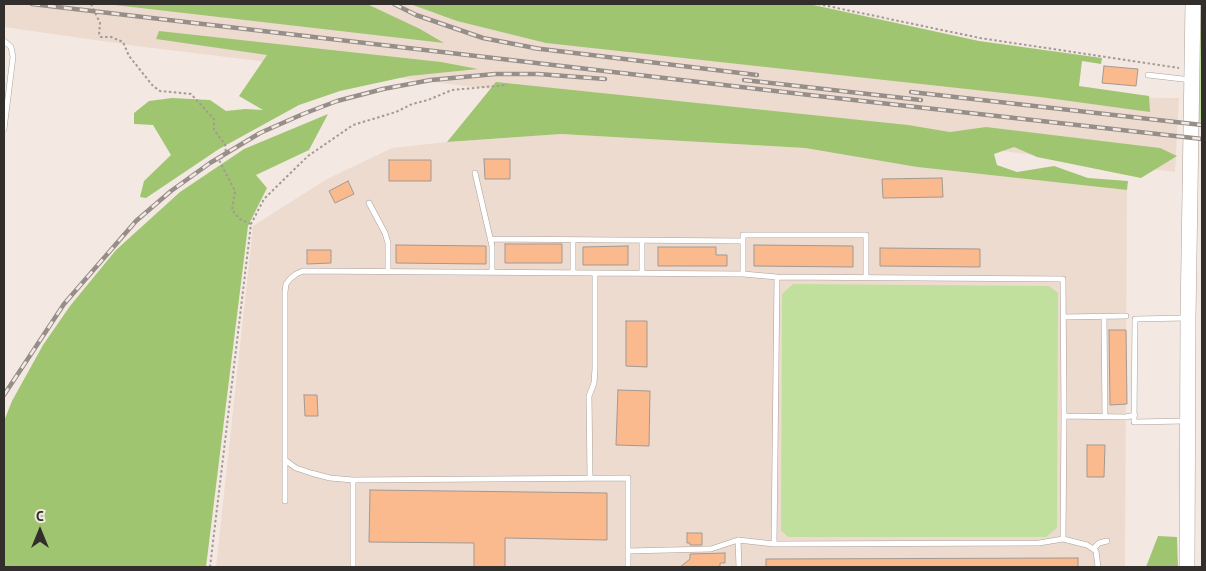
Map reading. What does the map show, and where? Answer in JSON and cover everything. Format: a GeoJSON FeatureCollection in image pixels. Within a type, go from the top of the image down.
{"type":"FeatureCollection","features":[{"type":"Feature","properties":{"kind":"street"},"geometry":{"type":"LineString","coordinates":[[1187,567],[1188,318],[1193,4]]}},
{"type":"Feature","properties":{"kind":"lane"},"geometry":{"type":"LineString","coordinates":[[4,41],[11,47],[13,57],[4,130]]}},
{"type":"Feature","properties":{"kind":"lane"},"geometry":{"type":"LineString","coordinates":[[1148,75],[1193,77]]}},
{"type":"Feature","properties":{"kind":"lane"},"geometry":{"type":"LineString","coordinates":[[475,173],[492,246],[492,272]]}},
{"type":"Feature","properties":{"kind":"lane"},"geometry":{"type":"LineString","coordinates":[[369,203],[385,233],[388,243],[388,272]]}},
{"type":"Feature","properties":{"kind":"lane"},"geometry":{"type":"LineString","coordinates":[[743,274],[742,236],[866,235],[866,278]]}},
{"type":"Feature","properties":{"kind":"lane"},"geometry":{"type":"LineString","coordinates":[[490,239],[742,241]]}},
{"type":"Feature","properties":{"kind":"lane"},"geometry":{"type":"LineString","coordinates":[[573,240],[573,273]]}},
{"type":"Feature","properties":{"kind":"lane"},"geometry":{"type":"LineString","coordinates":[[642,240],[642,274]]}},
{"type":"Feature","properties":{"kind":"lane"},"geometry":{"type":"LineString","coordinates":[[285,501],[286,284],[296,274],[303,271],[743,274],[777,277],[1063,279],[1063,538]]}},
{"type":"Feature","properties":{"kind":"lane"},"geometry":{"type":"LineString","coordinates":[[590,478],[589,396],[594,383],[595,369],[595,273]]}},
{"type":"Feature","properties":{"kind":"lane"},"geometry":{"type":"LineString","coordinates":[[774,544],[777,277]]}},
{"type":"Feature","properties":{"kind":"lane"},"geometry":{"type":"LineString","coordinates":[[1064,317],[1126,316]]}},
{"type":"Feature","properties":{"kind":"lane"},"geometry":{"type":"LineString","coordinates":[[1104,317],[1106,417]]}},
{"type":"Feature","properties":{"kind":"lane"},"geometry":{"type":"LineString","coordinates":[[1188,318],[1135,319],[1134,422],[1188,421]]}},
{"type":"Feature","properties":{"kind":"lane"},"geometry":{"type":"LineString","coordinates":[[1064,416],[1106,417],[1135,415]]}},
{"type":"Feature","properties":{"kind":"lane"},"geometry":{"type":"LineString","coordinates":[[285,460],[296,468],[311,474],[353,480],[628,478],[628,567]]}},
{"type":"Feature","properties":{"kind":"lane"},"geometry":{"type":"LineString","coordinates":[[353,480],[353,567]]}},
{"type":"Feature","properties":{"kind":"lane"},"geometry":{"type":"LineString","coordinates":[[628,551],[711,549],[738,540],[774,544],[1039,543],[1063,538],[1087,545],[1096,551],[1098,567]]}},
{"type":"Feature","properties":{"kind":"lane"},"geometry":{"type":"LineString","coordinates":[[738,540],[739,567]]}},
{"type":"Feature","properties":{"kind":"lane"},"geometry":{"type":"LineString","coordinates":[[1093,549],[1099,543],[1107,541]]}},
{"type":"Feature","properties":{"kind":"path"},"geometry":{"type":"LineString","coordinates":[[91,4],[100,23],[99,35],[123,42],[129,56],[156,89],[193,96],[214,119],[216,133],[225,144],[226,154],[219,160],[235,191],[232,210],[240,219],[251,224]]}},
{"type":"Feature","properties":{"kind":"path"},"geometry":{"type":"LineString","coordinates":[[818,4],[980,38],[1169,66],[1193,77]]}},
{"type":"Feature","properties":{"kind":"path"},"geometry":{"type":"LineString","coordinates":[[210,567],[251,224],[264,199],[276,185],[308,156],[353,126],[396,112],[412,104],[428,100],[452,90],[507,85]]}},
{"type":"Feature","properties":{"kind":"shaded area"},"geometry":{"type":"Polygon","coordinates":[[[4,4],[429,4],[1092,97],[1179,98],[1175,172],[144,47],[4,27],[4,4]]]}},
{"type":"Feature","properties":{"kind":"shaded area"},"geometry":{"type":"Polygon","coordinates":[[[561,134],[805,148],[917,167],[1127,190],[1125,567],[216,567],[253,226],[327,179],[392,148],[561,134]]]}},
{"type":"Feature","properties":{"kind":"green space"},"geometry":{"type":"Polygon","coordinates":[[[106,4],[367,4],[420,29],[444,43],[106,4]]]}},
{"type":"Feature","properties":{"kind":"green space"},"geometry":{"type":"Polygon","coordinates":[[[410,4],[809,4],[979,41],[1102,58],[1101,64],[1082,61],[1079,86],[1149,96],[1150,112],[1040,97],[546,43],[457,21],[410,4]]]}},
{"type":"Feature","properties":{"kind":"green space"},"geometry":{"type":"Polygon","coordinates":[[[1198,4],[1202,4],[1202,122],[1194,121],[1198,4]]]}},
{"type":"Feature","properties":{"kind":"green space"},"geometry":{"type":"Polygon","coordinates":[[[159,31],[441,62],[478,69],[409,76],[340,91],[299,105],[219,149],[146,198],[140,197],[144,181],[171,155],[153,125],[134,124],[134,113],[149,101],[172,98],[210,100],[226,111],[263,110],[239,96],[267,55],[156,39],[159,31]]]}},
{"type":"Feature","properties":{"kind":"green space"},"geometry":{"type":"Polygon","coordinates":[[[496,82],[908,125],[950,132],[986,127],[1160,148],[1177,156],[1141,178],[1037,157],[1014,147],[994,154],[997,165],[1017,172],[1054,166],[1088,178],[1128,181],[1127,190],[917,167],[805,148],[561,134],[447,142],[496,82]]]}},
{"type":"Feature","properties":{"kind":"green space"},"geometry":{"type":"Polygon","coordinates":[[[328,114],[309,150],[256,175],[267,188],[248,226],[206,567],[4,567],[4,421],[12,401],[43,345],[70,306],[116,250],[180,192],[244,149],[328,114]]]}},
{"type":"Feature","properties":{"kind":"green space"},"geometry":{"type":"Polygon","coordinates":[[[793,284],[1049,286],[1058,293],[1057,528],[1046,537],[788,537],[781,530],[782,294],[793,284]]]}},
{"type":"Feature","properties":{"kind":"green space"},"geometry":{"type":"Polygon","coordinates":[[[1158,536],[1177,537],[1178,567],[1146,567],[1158,536]]]}},
{"type":"Feature","properties":{"kind":"building"},"geometry":{"type":"Polygon","coordinates":[[[1104,66],[1138,69],[1136,86],[1102,83],[1104,66]]]}},
{"type":"Feature","properties":{"kind":"building"},"geometry":{"type":"Polygon","coordinates":[[[484,159],[510,159],[510,179],[485,179],[484,159]]]}},
{"type":"Feature","properties":{"kind":"building"},"geometry":{"type":"Polygon","coordinates":[[[389,160],[431,160],[431,181],[389,181],[389,160]]]}},
{"type":"Feature","properties":{"kind":"building"},"geometry":{"type":"Polygon","coordinates":[[[942,178],[943,197],[883,198],[882,179],[942,178]]]}},
{"type":"Feature","properties":{"kind":"building"},"geometry":{"type":"Polygon","coordinates":[[[348,181],[354,194],[335,203],[329,191],[348,181]]]}},
{"type":"Feature","properties":{"kind":"building"},"geometry":{"type":"Polygon","coordinates":[[[505,244],[562,244],[562,263],[505,263],[505,244]]]}},
{"type":"Feature","properties":{"kind":"building"},"geometry":{"type":"Polygon","coordinates":[[[396,245],[486,246],[486,264],[396,263],[396,245]]]}},
{"type":"Feature","properties":{"kind":"building"},"geometry":{"type":"Polygon","coordinates":[[[754,245],[853,246],[853,267],[754,266],[754,245]]]}},
{"type":"Feature","properties":{"kind":"building"},"geometry":{"type":"Polygon","coordinates":[[[628,246],[628,265],[583,265],[583,247],[628,246]]]}},
{"type":"Feature","properties":{"kind":"building"},"geometry":{"type":"Polygon","coordinates":[[[658,247],[716,247],[716,255],[727,255],[727,266],[658,266],[658,247]]]}},
{"type":"Feature","properties":{"kind":"building"},"geometry":{"type":"Polygon","coordinates":[[[880,248],[980,249],[980,267],[880,266],[880,248]]]}},
{"type":"Feature","properties":{"kind":"building"},"geometry":{"type":"Polygon","coordinates":[[[307,250],[331,250],[331,263],[307,264],[307,250]]]}},
{"type":"Feature","properties":{"kind":"building"},"geometry":{"type":"Polygon","coordinates":[[[626,321],[647,321],[647,367],[626,366],[626,321]]]}},
{"type":"Feature","properties":{"kind":"building"},"geometry":{"type":"Polygon","coordinates":[[[1109,330],[1126,330],[1127,404],[1110,405],[1109,330]]]}},
{"type":"Feature","properties":{"kind":"building"},"geometry":{"type":"Polygon","coordinates":[[[618,390],[650,391],[649,446],[616,445],[618,390]]]}},
{"type":"Feature","properties":{"kind":"building"},"geometry":{"type":"Polygon","coordinates":[[[304,395],[317,395],[318,416],[305,416],[304,395]]]}},
{"type":"Feature","properties":{"kind":"building"},"geometry":{"type":"Polygon","coordinates":[[[1087,445],[1105,445],[1104,477],[1087,477],[1087,445]]]}},
{"type":"Feature","properties":{"kind":"building"},"geometry":{"type":"Polygon","coordinates":[[[370,490],[607,493],[607,540],[505,538],[505,567],[474,567],[474,543],[369,542],[370,490]]]}},
{"type":"Feature","properties":{"kind":"building"},"geometry":{"type":"Polygon","coordinates":[[[687,533],[702,533],[702,545],[690,545],[690,543],[687,543],[687,533]]]}},
{"type":"Feature","properties":{"kind":"building"},"geometry":{"type":"Polygon","coordinates":[[[725,553],[725,563],[720,563],[720,567],[680,567],[690,559],[690,554],[725,553]]]}},
{"type":"Feature","properties":{"kind":"building"},"geometry":{"type":"Polygon","coordinates":[[[1078,558],[1078,567],[766,567],[766,559],[1078,558]]]}},
{"type":"Feature","properties":{"kind":"railway"},"geometry":{"type":"LineString","coordinates":[[32,4],[1202,139]]}},
{"type":"Feature","properties":{"kind":"railway"},"geometry":{"type":"LineString","coordinates":[[394,4],[416,15],[483,38],[540,49]]}},
{"type":"Feature","properties":{"kind":"railway"},"geometry":{"type":"LineString","coordinates":[[533,48],[757,75]]}},
{"type":"Feature","properties":{"kind":"railway"},"geometry":{"type":"LineString","coordinates":[[4,395],[64,304],[136,221],[171,191],[210,163],[260,133],[337,101],[383,89],[431,80],[495,74],[538,74],[605,79]]}},
{"type":"Feature","properties":{"kind":"railway"},"geometry":{"type":"LineString","coordinates":[[744,80],[921,100]]}},
{"type":"Feature","properties":{"kind":"railway"},"geometry":{"type":"LineString","coordinates":[[911,92],[1202,125]]}}]}
